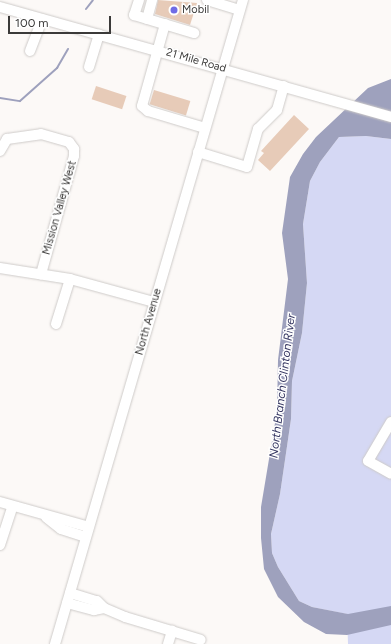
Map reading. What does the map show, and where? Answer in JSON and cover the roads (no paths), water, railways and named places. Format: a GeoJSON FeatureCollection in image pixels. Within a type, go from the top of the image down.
{"type":"FeatureCollection","features":[{"type":"Feature","properties":{"kind":"street"},"geometry":{"type":"LineString","coordinates":[[139,0],[134,15],[194,33]]}},
{"type":"Feature","properties":{"kind":"street"},"geometry":{"type":"LineString","coordinates":[[147,19],[152,0]]}},
{"type":"Feature","properties":{"kind":"street"},"geometry":{"type":"LineString","coordinates":[[207,0],[242,5]]}},
{"type":"Feature","properties":{"kind":"street","name":"North Avenue"},"geometry":{"type":"LineString","coordinates":[[55,644],[242,5]]}},
{"type":"Feature","properties":{"kind":"street","name":"21 Mile Road"},"geometry":{"type":"LineString","coordinates":[[0,7],[391,117]]}},
{"type":"Feature","properties":{"kind":"street"},"geometry":{"type":"LineString","coordinates":[[30,51],[42,19]]}},
{"type":"Feature","properties":{"kind":"street"},"geometry":{"type":"LineString","coordinates":[[165,24],[142,106],[148,111],[205,128]]}},
{"type":"Feature","properties":{"kind":"street"},"geometry":{"type":"LineString","coordinates":[[89,67],[99,35]]}},
{"type":"Feature","properties":{"kind":"street"},"geometry":{"type":"LineString","coordinates":[[198,152],[247,167],[258,129],[277,110],[284,86]]}},
{"type":"Feature","properties":{"kind":"street","name":"Mission Valley West"},"geometry":{"type":"LineString","coordinates":[[0,151],[7,139],[41,134],[69,142],[74,149],[74,156],[41,274]]}},
{"type":"Feature","properties":{"kind":"street"},"geometry":{"type":"LineString","coordinates":[[0,268],[70,279],[154,302]]}},
{"type":"Feature","properties":{"kind":"street"},"geometry":{"type":"LineString","coordinates":[[56,324],[70,279]]}},
{"type":"Feature","properties":{"kind":"street"},"geometry":{"type":"LineString","coordinates":[[391,422],[368,461],[391,474]]}},
{"type":"Feature","properties":{"kind":"street"},"geometry":{"type":"LineString","coordinates":[[0,502],[12,508],[42,514],[89,527]]}},
{"type":"Feature","properties":{"kind":"street"},"geometry":{"type":"LineString","coordinates":[[0,545],[12,508]]}},
{"type":"Feature","properties":{"kind":"street"},"geometry":{"type":"LineString","coordinates":[[42,514],[61,529],[86,537]]}},
{"type":"Feature","properties":{"kind":"street"},"geometry":{"type":"LineString","coordinates":[[69,598],[94,610],[104,608],[201,640]]}},
{"type":"Feature","properties":{"kind":"street"},"geometry":{"type":"LineString","coordinates":[[168,644],[172,631]]}},
{"type":"Feature","properties":{"kind":"water","name":"North Branch Clinton River"},"geometry":{"type":"Polygon","coordinates":[[[391,79],[391,139],[366,136],[339,137],[320,162],[310,181],[303,224],[307,283],[302,333],[292,381],[291,419],[280,494],[271,534],[272,553],[278,567],[299,601],[312,607],[348,614],[391,606],[391,625],[347,635],[326,634],[304,622],[278,597],[264,569],[261,538],[261,507],[277,411],[278,360],[288,279],[282,233],[290,177],[303,154],[316,137],[368,88],[391,79]]]}},
{"type":"Feature","properties":{"kind":"waterway"},"geometry":{"type":"LineString","coordinates":[[86,9],[93,0]]}},
{"type":"Feature","properties":{"kind":"waterway"},"geometry":{"type":"LineString","coordinates":[[0,98],[20,101],[57,68],[68,49]]}},
{"type":"Feature","properties":{"kind":"place","name":"Mobil"},"geometry":{"type":"Point","coordinates":[174,10]}}]}
